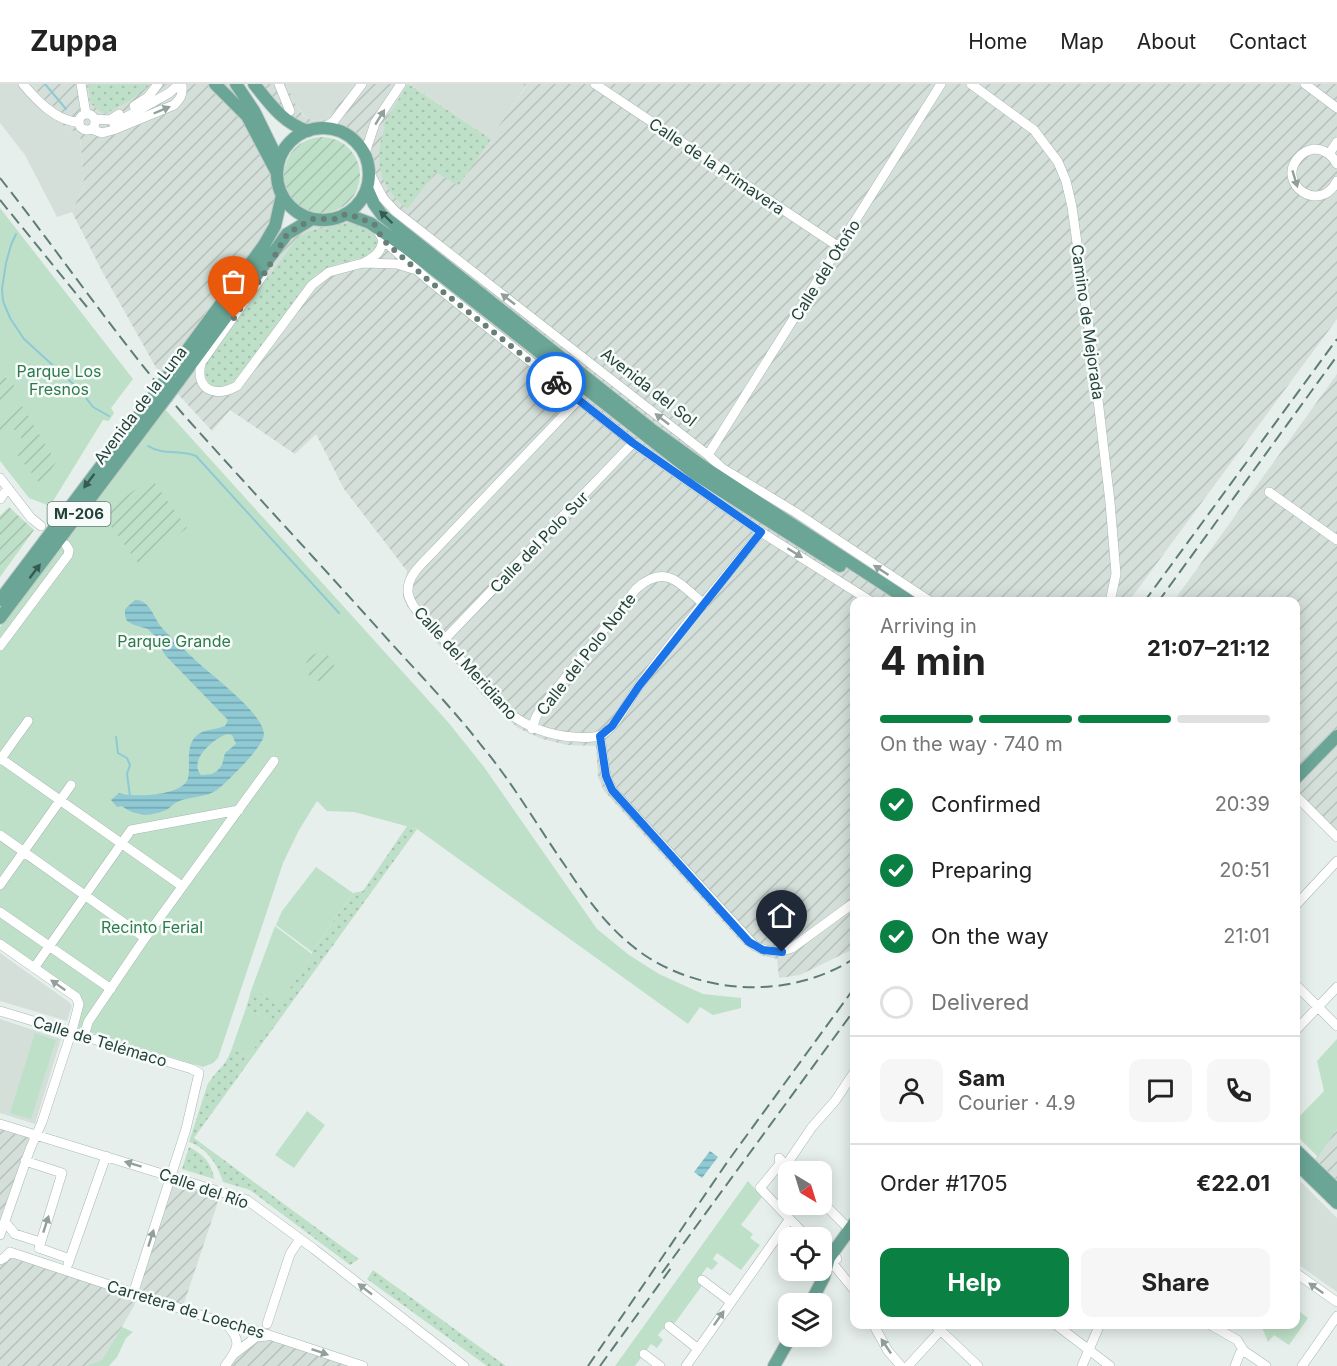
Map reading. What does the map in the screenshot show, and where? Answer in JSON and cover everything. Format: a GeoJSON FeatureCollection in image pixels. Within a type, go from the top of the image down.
{"type":"FeatureCollection","features":[{"type":"Feature","properties":{"kind":"main road"},"geometry":{"type":"LineString","coordinates":[[215,84],[233,105],[247,116]]}},
{"type":"Feature","properties":{"kind":"main road"},"geometry":{"type":"LineString","coordinates":[[225,84],[278,168]]}},
{"type":"Feature","properties":{"kind":"main road","name":"M-206"},"geometry":{"type":"LineString","coordinates":[[236,84],[254,111],[278,168],[282,195]]}},
{"type":"Feature","properties":{"kind":"main road"},"geometry":{"type":"LineString","coordinates":[[254,84],[281,117],[295,127],[308,131]]}},
{"type":"Feature","properties":{"kind":"main road"},"geometry":{"type":"LineString","coordinates":[[278,168],[285,148],[295,138],[308,131],[324,128],[342,132],[351,137],[364,153],[369,172],[363,198],[346,214]]}},
{"type":"Feature","properties":{"kind":"main road","name":"Avenida del Sol"},"geometry":{"type":"LineString","coordinates":[[367,188],[374,204],[390,221],[651,429],[701,465],[820,543],[837,559],[889,597]]}},
{"type":"Feature","properties":{"kind":"main road"},"geometry":{"type":"LineString","coordinates":[[282,195],[295,210],[312,219]]}},
{"type":"Feature","properties":{"kind":"main road","name":"Avenida de la Luna"},"geometry":{"type":"LineString","coordinates":[[0,618],[174,377],[264,245],[275,226],[282,195]]}},
{"type":"Feature","properties":{"kind":"main road","name":"M-206"},"geometry":{"type":"LineString","coordinates":[[312,219],[335,219],[346,214]]}},
{"type":"Feature","properties":{"kind":"main road","name":"Avenida del Sol"},"geometry":{"type":"LineString","coordinates":[[346,214],[375,225],[405,247],[694,474],[902,597]]}},
{"type":"Feature","properties":{"kind":"main road","name":"Avenida de la Luna"},"geometry":{"type":"LineString","coordinates":[[174,377],[287,234],[312,219]]}},
{"type":"Feature","properties":{"kind":"main road","name":"Avenida de la Luna"},"geometry":{"type":"LineString","coordinates":[[0,600],[154,405]]}},
{"type":"Feature","properties":{"kind":"main road"},"geometry":{"type":"LineString","coordinates":[[1300,774],[1337,736]]}},
{"type":"Feature","properties":{"kind":"main road"},"geometry":{"type":"LineString","coordinates":[[1300,1153],[1337,1190]]}},
{"type":"Feature","properties":{"kind":"main road"},"geometry":{"type":"LineString","coordinates":[[1300,1167],[1337,1203]]}},
{"type":"Feature","properties":{"kind":"main road"},"geometry":{"type":"LineString","coordinates":[[832,1257],[850,1232]]}},
{"type":"Feature","properties":{"kind":"main road"},"geometry":{"type":"LineString","coordinates":[[774,1366],[785,1347]]}},
{"type":"Feature","properties":{"kind":"main road"},"geometry":{"type":"LineString","coordinates":[[781,1366],[792,1347]]}},
{"type":"Feature","properties":{"kind":"street"},"geometry":{"type":"LineString","coordinates":[[23,84],[39,101],[61,118],[79,122],[80,118],[91,122],[102,133],[174,105],[183,93],[178,85]]}},
{"type":"Feature","properties":{"kind":"street"},"geometry":{"type":"LineString","coordinates":[[81,84],[91,122]]}},
{"type":"Feature","properties":{"kind":"street"},"geometry":{"type":"LineString","coordinates":[[91,122],[110,120],[148,97],[158,84]]}},
{"type":"Feature","properties":{"kind":"street"},"geometry":{"type":"LineString","coordinates":[[279,84],[290,111]]}},
{"type":"Feature","properties":{"kind":"street"},"geometry":{"type":"LineString","coordinates":[[324,128],[334,121],[362,84]]}},
{"type":"Feature","properties":{"kind":"street"},"geometry":{"type":"LineString","coordinates":[[364,153],[375,123],[401,84]]}},
{"type":"Feature","properties":{"kind":"street","name":"Calle de la Primavera"},"geometry":{"type":"LineString","coordinates":[[595,84],[840,247]]}},
{"type":"Feature","properties":{"kind":"street","name":"Calle del Otoño"},"geometry":{"type":"LineString","coordinates":[[708,454],[941,84]]}},
{"type":"Feature","properties":{"kind":"street","name":"Camino de Mejorada"},"geometry":{"type":"LineString","coordinates":[[971,84],[1034,130],[1058,162],[1066,181],[1072,207],[1094,357],[1110,502],[1116,574],[1111,597]]}},
{"type":"Feature","properties":{"kind":"street"},"geometry":{"type":"LineString","coordinates":[[1305,84],[1337,108]]}},
{"type":"Feature","properties":{"kind":"street"},"geometry":{"type":"LineString","coordinates":[[1329,154],[1337,142]]}},
{"type":"Feature","properties":{"kind":"street"},"geometry":{"type":"LineString","coordinates":[[1337,164],[1324,151],[1312,150],[1300,154],[1292,169],[1293,181],[1300,191],[1306,194],[1317,196],[1328,192],[1337,181]]}},
{"type":"Feature","properties":{"kind":"street","name":"Avenida del Sol"},"geometry":{"type":"LineString","coordinates":[[369,172],[383,198],[395,211],[708,454],[722,468],[923,597]]}},
{"type":"Feature","properties":{"kind":"street"},"geometry":{"type":"LineString","coordinates":[[375,225],[383,240],[418,271],[633,443],[761,532],[864,597]]}},
{"type":"Feature","properties":{"kind":"street"},"geometry":{"type":"LineString","coordinates":[[287,234],[268,268],[201,363],[199,373],[206,387],[219,393],[237,386],[320,278],[328,272],[363,263],[376,256],[382,249],[383,240]]}},
{"type":"Feature","properties":{"kind":"street"},"geometry":{"type":"LineString","coordinates":[[363,263],[398,264],[418,271]]}},
{"type":"Feature","properties":{"kind":"street","name":"Calle del Meridiano"},"geometry":{"type":"LineString","coordinates":[[578,400],[435,550],[411,579],[408,591],[412,604],[457,658],[510,715],[532,729],[568,736],[600,736]]}},
{"type":"Feature","properties":{"kind":"street","name":"Calle del Polo Sur"},"geometry":{"type":"LineString","coordinates":[[444,640],[633,443]]}},
{"type":"Feature","properties":{"kind":"street"},"geometry":{"type":"LineString","coordinates":[[0,478],[31,518],[41,526]]}},
{"type":"Feature","properties":{"kind":"street"},"geometry":{"type":"LineString","coordinates":[[743,482],[792,517],[820,543]]}},
{"type":"Feature","properties":{"kind":"street"},"geometry":{"type":"LineString","coordinates":[[0,499],[8,488]]}},
{"type":"Feature","properties":{"kind":"street"},"geometry":{"type":"LineString","coordinates":[[1269,492],[1337,540]]}},
{"type":"Feature","properties":{"kind":"street"},"geometry":{"type":"LineString","coordinates":[[761,532],[639,686],[612,726],[600,736],[606,776],[612,790],[755,946],[772,952],[782,952],[792,948],[850,906]]}},
{"type":"Feature","properties":{"kind":"street"},"geometry":{"type":"LineString","coordinates":[[0,646],[68,555],[69,550],[66,544]]}},
{"type":"Feature","properties":{"kind":"street","name":"Calle del Polo Norte"},"geometry":{"type":"LineString","coordinates":[[532,729],[542,707],[636,589],[646,581],[655,576],[671,578],[704,604]]}},
{"type":"Feature","properties":{"kind":"street"},"geometry":{"type":"LineString","coordinates":[[28,721],[0,759],[182,886]]}},
{"type":"Feature","properties":{"kind":"street"},"geometry":{"type":"LineString","coordinates":[[84,1037],[88,1022],[145,938],[274,761]]}},
{"type":"Feature","properties":{"kind":"street"},"geometry":{"type":"LineString","coordinates":[[0,885],[71,785]]}},
{"type":"Feature","properties":{"kind":"street"},"geometry":{"type":"LineString","coordinates":[[1300,800],[1337,837]]}},
{"type":"Feature","properties":{"kind":"street"},"geometry":{"type":"LineString","coordinates":[[34,968],[131,830],[239,810]]}},
{"type":"Feature","properties":{"kind":"street"},"geometry":{"type":"LineString","coordinates":[[0,835],[145,938]]}},
{"type":"Feature","properties":{"kind":"street"},"geometry":{"type":"LineString","coordinates":[[1300,901],[1337,861]]}},
{"type":"Feature","properties":{"kind":"street"},"geometry":{"type":"LineString","coordinates":[[0,912],[111,989]]}},
{"type":"Feature","properties":{"kind":"street"},"geometry":{"type":"LineString","coordinates":[[0,944],[76,997],[79,1004],[37,1135],[0,1236],[8,1243],[10,1252],[0,1260]]}},
{"type":"Feature","properties":{"kind":"street"},"geometry":{"type":"LineString","coordinates":[[1300,1026],[1337,987]]}},
{"type":"Feature","properties":{"kind":"street"},"geometry":{"type":"LineString","coordinates":[[1300,989],[1337,1026]]}},
{"type":"Feature","properties":{"kind":"street","name":"Calle de Telémaco"},"geometry":{"type":"LineString","coordinates":[[0,1011],[199,1073],[186,1129],[171,1176]]}},
{"type":"Feature","properties":{"kind":"street"},"geometry":{"type":"LineString","coordinates":[[789,1161],[812,1127],[835,1101],[850,1077]]}},
{"type":"Feature","properties":{"kind":"street","name":"Calle del Río"},"geometry":{"type":"LineString","coordinates":[[0,1124],[247,1200],[464,1366]]}},
{"type":"Feature","properties":{"kind":"street"},"geometry":{"type":"LineString","coordinates":[[66,1272],[106,1156]]}},
{"type":"Feature","properties":{"kind":"street"},"geometry":{"type":"LineString","coordinates":[[26,1161],[62,1173],[39,1248],[70,1259]]}},
{"type":"Feature","properties":{"kind":"street"},"geometry":{"type":"LineString","coordinates":[[778,1168],[760,1188],[778,1208]]}},
{"type":"Feature","properties":{"kind":"street"},"geometry":{"type":"LineString","coordinates":[[133,1294],[171,1176]]}},
{"type":"Feature","properties":{"kind":"street"},"geometry":{"type":"LineString","coordinates":[[832,1210],[850,1225]]}},
{"type":"Feature","properties":{"kind":"street"},"geometry":{"type":"LineString","coordinates":[[784,1215],[796,1227]]}},
{"type":"Feature","properties":{"kind":"street"},"geometry":{"type":"LineString","coordinates":[[686,1366],[789,1220]]}},
{"type":"Feature","properties":{"kind":"street"},"geometry":{"type":"LineString","coordinates":[[6,1222],[15,1234],[40,1242]]}},
{"type":"Feature","properties":{"kind":"street"},"geometry":{"type":"LineString","coordinates":[[267,1324],[290,1254],[300,1239]]}},
{"type":"Feature","properties":{"kind":"street","name":"Carretera de Loeches"},"geometry":{"type":"LineString","coordinates":[[10,1252],[133,1294],[363,1366]]}},
{"type":"Feature","properties":{"kind":"street"},"geometry":{"type":"LineString","coordinates":[[832,1262],[850,1285]]}},
{"type":"Feature","properties":{"kind":"street"},"geometry":{"type":"LineString","coordinates":[[1300,1276],[1337,1302]]}},
{"type":"Feature","properties":{"kind":"street"},"geometry":{"type":"LineString","coordinates":[[702,1280],[731,1302]]}},
{"type":"Feature","properties":{"kind":"street"},"geometry":{"type":"LineString","coordinates":[[1302,1366],[1337,1316]]}},
{"type":"Feature","properties":{"kind":"street"},"geometry":{"type":"LineString","coordinates":[[225,1366],[237,1348],[237,1339],[226,1324]]}},
{"type":"Feature","properties":{"kind":"street","name":"Calle del Río"},"geometry":{"type":"LineString","coordinates":[[411,1324],[440,1341],[474,1366]]}},
{"type":"Feature","properties":{"kind":"street"},"geometry":{"type":"LineString","coordinates":[[669,1326],[698,1349]]}},
{"type":"Feature","properties":{"kind":"street"},"geometry":{"type":"LineString","coordinates":[[242,1327],[246,1338],[243,1347]]}},
{"type":"Feature","properties":{"kind":"street"},"geometry":{"type":"LineString","coordinates":[[876,1329],[888,1351],[902,1366]]}},
{"type":"Feature","properties":{"kind":"street"},"geometry":{"type":"LineString","coordinates":[[908,1366],[936,1329]]}},
{"type":"Feature","properties":{"kind":"street"},"geometry":{"type":"LineString","coordinates":[[938,1329],[978,1366]]}},
{"type":"Feature","properties":{"kind":"street"},"geometry":{"type":"LineString","coordinates":[[1061,1329],[1110,1366]]}},
{"type":"Feature","properties":{"kind":"street"},"geometry":{"type":"LineString","coordinates":[[1082,1366],[1098,1329]]}},
{"type":"Feature","properties":{"kind":"street"},"geometry":{"type":"LineString","coordinates":[[1230,1329],[1242,1345],[1244,1352],[1266,1366]]}},
{"type":"Feature","properties":{"kind":"street"},"geometry":{"type":"LineString","coordinates":[[234,1354],[260,1335],[277,1338]]}},
{"type":"Feature","properties":{"kind":"street"},"geometry":{"type":"LineString","coordinates":[[1235,1366],[1239,1353],[1244,1352]]}},
{"type":"Feature","properties":{"kind":"street"},"geometry":{"type":"LineString","coordinates":[[644,1354],[660,1366]]}},
{"type":"Feature","properties":{"kind":"shaded area"},"geometry":{"type":"Polygon","coordinates":[[[0,84],[31,84],[43,98],[63,114],[59,123],[80,135],[84,185],[72,212],[57,217],[25,155],[0,123],[0,84]]]}},
{"type":"Feature","properties":{"kind":"shaded area"},"geometry":{"type":"Polygon","coordinates":[[[31,84],[236,84],[275,151],[279,162],[277,173],[282,195],[275,226],[171,372],[159,373],[72,212],[84,185],[80,135],[59,123],[63,114],[43,98],[31,84]]]}},
{"type":"Feature","properties":{"kind":"shaded area"},"geometry":{"type":"Polygon","coordinates":[[[254,84],[286,84],[303,115],[318,121],[327,120],[353,84],[409,84],[490,139],[526,87],[522,84],[1337,84],[1337,319],[1132,597],[850,597],[850,950],[800,975],[779,978],[777,959],[760,955],[743,944],[604,791],[598,777],[596,746],[567,745],[542,739],[518,728],[503,715],[439,645],[407,606],[403,597],[407,571],[344,489],[316,434],[295,454],[230,410],[212,431],[176,392],[287,234],[312,219],[335,219],[346,214],[405,247],[382,215],[367,188],[368,163],[359,145],[342,132],[331,129],[308,131],[254,84]]]}},
{"type":"Feature","properties":{"kind":"shaded area"},"geometry":{"type":"Polygon","coordinates":[[[286,84],[353,84],[327,120],[318,121],[311,120],[304,115],[296,105],[286,84]]]}},
{"type":"Feature","properties":{"kind":"shaded area"},"geometry":{"type":"Polygon","coordinates":[[[409,84],[522,84],[526,86],[491,139],[409,84]]]}},
{"type":"Feature","properties":{"kind":"shaded area"},"geometry":{"type":"Polygon","coordinates":[[[1337,374],[1337,837],[1300,800],[1300,597],[1177,597],[1337,374]]]}},
{"type":"Feature","properties":{"kind":"shaded area"},"geometry":{"type":"Polygon","coordinates":[[[0,953],[69,1002],[72,1006],[67,1021],[0,1001],[0,953]]]}},
{"type":"Feature","properties":{"kind":"shaded area"},"geometry":{"type":"Polygon","coordinates":[[[0,1019],[61,1039],[35,1124],[0,1113],[0,1019]]]}},
{"type":"Feature","properties":{"kind":"shaded area"},"geometry":{"type":"Polygon","coordinates":[[[0,1124],[37,1135],[0,1235],[0,1124]]]}},
{"type":"Feature","properties":{"kind":"shaded area"},"geometry":{"type":"Polygon","coordinates":[[[1337,1124],[1337,1190],[1311,1165],[1337,1124]]]}},
{"type":"Feature","properties":{"kind":"shaded area"},"geometry":{"type":"Polygon","coordinates":[[[171,1176],[221,1193],[182,1309],[138,1295],[102,1361],[86,1366],[0,1366],[0,1260],[8,1255],[133,1293],[171,1176]]]}},
{"type":"Feature","properties":{"kind":"shaded area"},"geometry":{"type":"Polygon","coordinates":[[[1300,1181],[1337,1218],[1337,1292],[1300,1266],[1300,1181]]]}},
{"type":"Feature","properties":{"kind":"shaded area"},"geometry":{"type":"Polygon","coordinates":[[[260,1335],[363,1366],[225,1366],[260,1335]]]}},
{"type":"Feature","properties":{"kind":"green space"},"geometry":{"type":"Polygon","coordinates":[[[88,84],[151,84],[129,101],[105,114],[91,104],[88,84]]]}},
{"type":"Feature","properties":{"kind":"green space"},"geometry":{"type":"Polygon","coordinates":[[[408,84],[491,139],[458,186],[436,172],[407,209],[390,191],[385,182],[379,162],[379,151],[385,127],[383,125],[408,84]]]}},
{"type":"Feature","properties":{"kind":"green space"},"geometry":{"type":"Polygon","coordinates":[[[322,137],[337,140],[349,148],[357,160],[360,175],[357,190],[349,202],[337,210],[322,213],[307,210],[295,202],[287,190],[284,175],[287,160],[295,148],[307,140],[322,137]]]}},
{"type":"Feature","properties":{"kind":"green space","name":"Parque Los Fresnos"},"geometry":{"type":"Polygon","coordinates":[[[0,208],[133,379],[111,408],[114,413],[109,421],[103,420],[50,506],[29,498],[0,461],[0,208]]]}},
{"type":"Feature","properties":{"kind":"green space"},"geometry":{"type":"Polygon","coordinates":[[[348,223],[363,226],[371,231],[380,243],[372,255],[335,265],[315,275],[237,378],[224,386],[209,384],[205,373],[206,363],[296,239],[314,230],[348,223]]]}},
{"type":"Feature","properties":{"kind":"green space"},"geometry":{"type":"Polygon","coordinates":[[[0,373],[13,384],[18,394],[0,408],[0,373]]]}},
{"type":"Feature","properties":{"kind":"green space"},"geometry":{"type":"Polygon","coordinates":[[[22,406],[56,462],[41,485],[12,448],[23,440],[14,429],[3,437],[0,433],[0,425],[22,406]]]}},
{"type":"Feature","properties":{"kind":"green space","name":"Parque Grande"},"geometry":{"type":"Polygon","coordinates":[[[164,408],[448,722],[484,767],[597,929],[629,955],[659,974],[703,994],[741,998],[741,1008],[713,1015],[700,1007],[688,1024],[417,829],[354,812],[327,811],[317,801],[299,830],[283,863],[218,1058],[213,1063],[203,1067],[73,1027],[79,1004],[0,944],[0,627],[164,408]]]}},
{"type":"Feature","properties":{"kind":"green space"},"geometry":{"type":"Polygon","coordinates":[[[151,478],[187,528],[138,563],[102,514],[151,478]]]}},
{"type":"Feature","properties":{"kind":"green space"},"geometry":{"type":"Polygon","coordinates":[[[9,507],[34,530],[0,577],[0,516],[9,507]]]}},
{"type":"Feature","properties":{"kind":"green space"},"geometry":{"type":"Polygon","coordinates":[[[320,653],[330,657],[334,667],[330,677],[320,681],[310,677],[306,667],[310,657],[320,653]]]}},
{"type":"Feature","properties":{"kind":"green space"},"geometry":{"type":"Polygon","coordinates":[[[407,826],[417,829],[194,1138],[359,1259],[350,1265],[250,1190],[223,1182],[211,1158],[201,1148],[189,1142],[207,1086],[232,1048],[248,1057],[272,1022],[246,1008],[252,988],[279,1004],[353,893],[363,891],[407,826]]]}},
{"type":"Feature","properties":{"kind":"green space"},"geometry":{"type":"Polygon","coordinates":[[[316,867],[353,893],[312,952],[276,925],[282,911],[316,867]]]}},
{"type":"Feature","properties":{"kind":"green space"},"geometry":{"type":"Polygon","coordinates":[[[275,926],[312,954],[279,1005],[252,988],[275,926]]]}},
{"type":"Feature","properties":{"kind":"green space"},"geometry":{"type":"Polygon","coordinates":[[[246,1008],[273,1022],[248,1057],[232,1048],[246,1008]]]}},
{"type":"Feature","properties":{"kind":"green space"},"geometry":{"type":"Polygon","coordinates":[[[35,1033],[56,1040],[31,1119],[10,1113],[35,1033]]]}},
{"type":"Feature","properties":{"kind":"green space"},"geometry":{"type":"Polygon","coordinates":[[[1337,1039],[1337,1129],[1318,1157],[1300,1139],[1300,1116],[1324,1091],[1317,1061],[1337,1039]]]}},
{"type":"Feature","properties":{"kind":"green space"},"geometry":{"type":"Polygon","coordinates":[[[307,1111],[325,1125],[294,1168],[275,1155],[307,1111]]]}},
{"type":"Feature","properties":{"kind":"green space"},"geometry":{"type":"Polygon","coordinates":[[[189,1147],[206,1160],[214,1179],[182,1169],[189,1147]]]}},
{"type":"Feature","properties":{"kind":"green space"},"geometry":{"type":"Polygon","coordinates":[[[748,1181],[762,1197],[741,1225],[753,1234],[750,1238],[760,1245],[741,1270],[717,1253],[713,1259],[718,1263],[712,1270],[707,1267],[702,1274],[701,1287],[674,1324],[662,1330],[658,1335],[663,1340],[657,1348],[651,1344],[635,1366],[615,1366],[748,1181]]]}},
{"type":"Feature","properties":{"kind":"green space"},"geometry":{"type":"Polygon","coordinates":[[[373,1270],[506,1366],[487,1366],[367,1279],[373,1270]]]}},
{"type":"Feature","properties":{"kind":"green space"},"geometry":{"type":"Polygon","coordinates":[[[1300,1312],[1308,1318],[1289,1345],[1274,1335],[1268,1342],[1263,1329],[1300,1329],[1300,1312]]]}},
{"type":"Feature","properties":{"kind":"green space"},"geometry":{"type":"Polygon","coordinates":[[[122,1327],[133,1332],[126,1338],[117,1357],[109,1366],[86,1366],[102,1360],[122,1327]]]}},
{"type":"Feature","properties":{"kind":"water"},"geometry":{"type":"Polygon","coordinates":[[[135,600],[146,604],[165,632],[245,704],[261,725],[264,734],[263,739],[237,772],[217,790],[182,800],[154,814],[132,812],[122,806],[117,807],[111,800],[119,793],[146,795],[178,789],[188,778],[189,752],[195,737],[205,731],[225,726],[228,720],[165,655],[155,636],[148,629],[127,621],[125,609],[135,600]],[[227,734],[221,737],[204,751],[198,763],[201,775],[212,774],[222,765],[225,753],[236,744],[232,735],[227,734]]]}},
{"type":"Feature","properties":{"kind":"water"},"geometry":{"type":"Polygon","coordinates":[[[710,1151],[718,1157],[702,1178],[694,1172],[710,1151]]]}},
{"type":"Feature","properties":{"kind":"waterway"},"geometry":{"type":"LineString","coordinates":[[45,84],[66,109]]}},
{"type":"Feature","properties":{"kind":"waterway"},"geometry":{"type":"LineString","coordinates":[[16,234],[6,263],[2,289],[3,301],[10,318],[24,339],[80,390],[93,407],[109,416]]}},
{"type":"Feature","properties":{"kind":"waterway"},"geometry":{"type":"LineString","coordinates":[[148,446],[160,451],[196,456],[339,613]]}},
{"type":"Feature","properties":{"kind":"waterway"},"geometry":{"type":"LineString","coordinates":[[116,737],[118,753],[127,758],[130,765],[127,774],[130,796]]}},
{"type":"Feature","properties":{"kind":"railway"},"geometry":{"type":"LineString","coordinates":[[0,178],[182,413],[470,732],[504,774],[584,893],[624,939],[649,958],[673,971],[699,980],[725,985],[779,986],[831,971],[850,961]]}},
{"type":"Feature","properties":{"kind":"railway"},"geometry":{"type":"LineString","coordinates":[[0,200],[87,307]]}},
{"type":"Feature","properties":{"kind":"railway"},"geometry":{"type":"LineString","coordinates":[[1148,597],[1337,339]]}},
{"type":"Feature","properties":{"kind":"railway"},"geometry":{"type":"LineString","coordinates":[[1162,597],[1337,356]]}},
{"type":"Feature","properties":{"kind":"railway"},"geometry":{"type":"LineString","coordinates":[[588,1366],[728,1161],[850,994]]}},
{"type":"Feature","properties":{"kind":"railway"},"geometry":{"type":"LineString","coordinates":[[662,1273],[850,1016]]}},
{"type":"Feature","properties":{"kind":"railway"},"geometry":{"type":"LineString","coordinates":[[600,1366],[671,1268]]}},
{"type":"Feature","properties":{"kind":"way so far"},"geometry":{"type":"LineString","coordinates":[[234,318],[268,268],[287,234],[312,219],[335,219],[346,214],[375,225],[383,240],[427,279],[556,382]]}},
{"type":"Feature","properties":{"kind":"route"},"geometry":{"type":"LineString","coordinates":[[556,382],[633,443],[761,532],[639,686],[612,726],[600,736],[606,776],[612,790],[749,942],[763,950],[782,952]]}},
{"type":"Feature","properties":{"kind":"park label","name":"Recinto Ferial"},"geometry":{"type":"Point","coordinates":[152,927]}}]}
